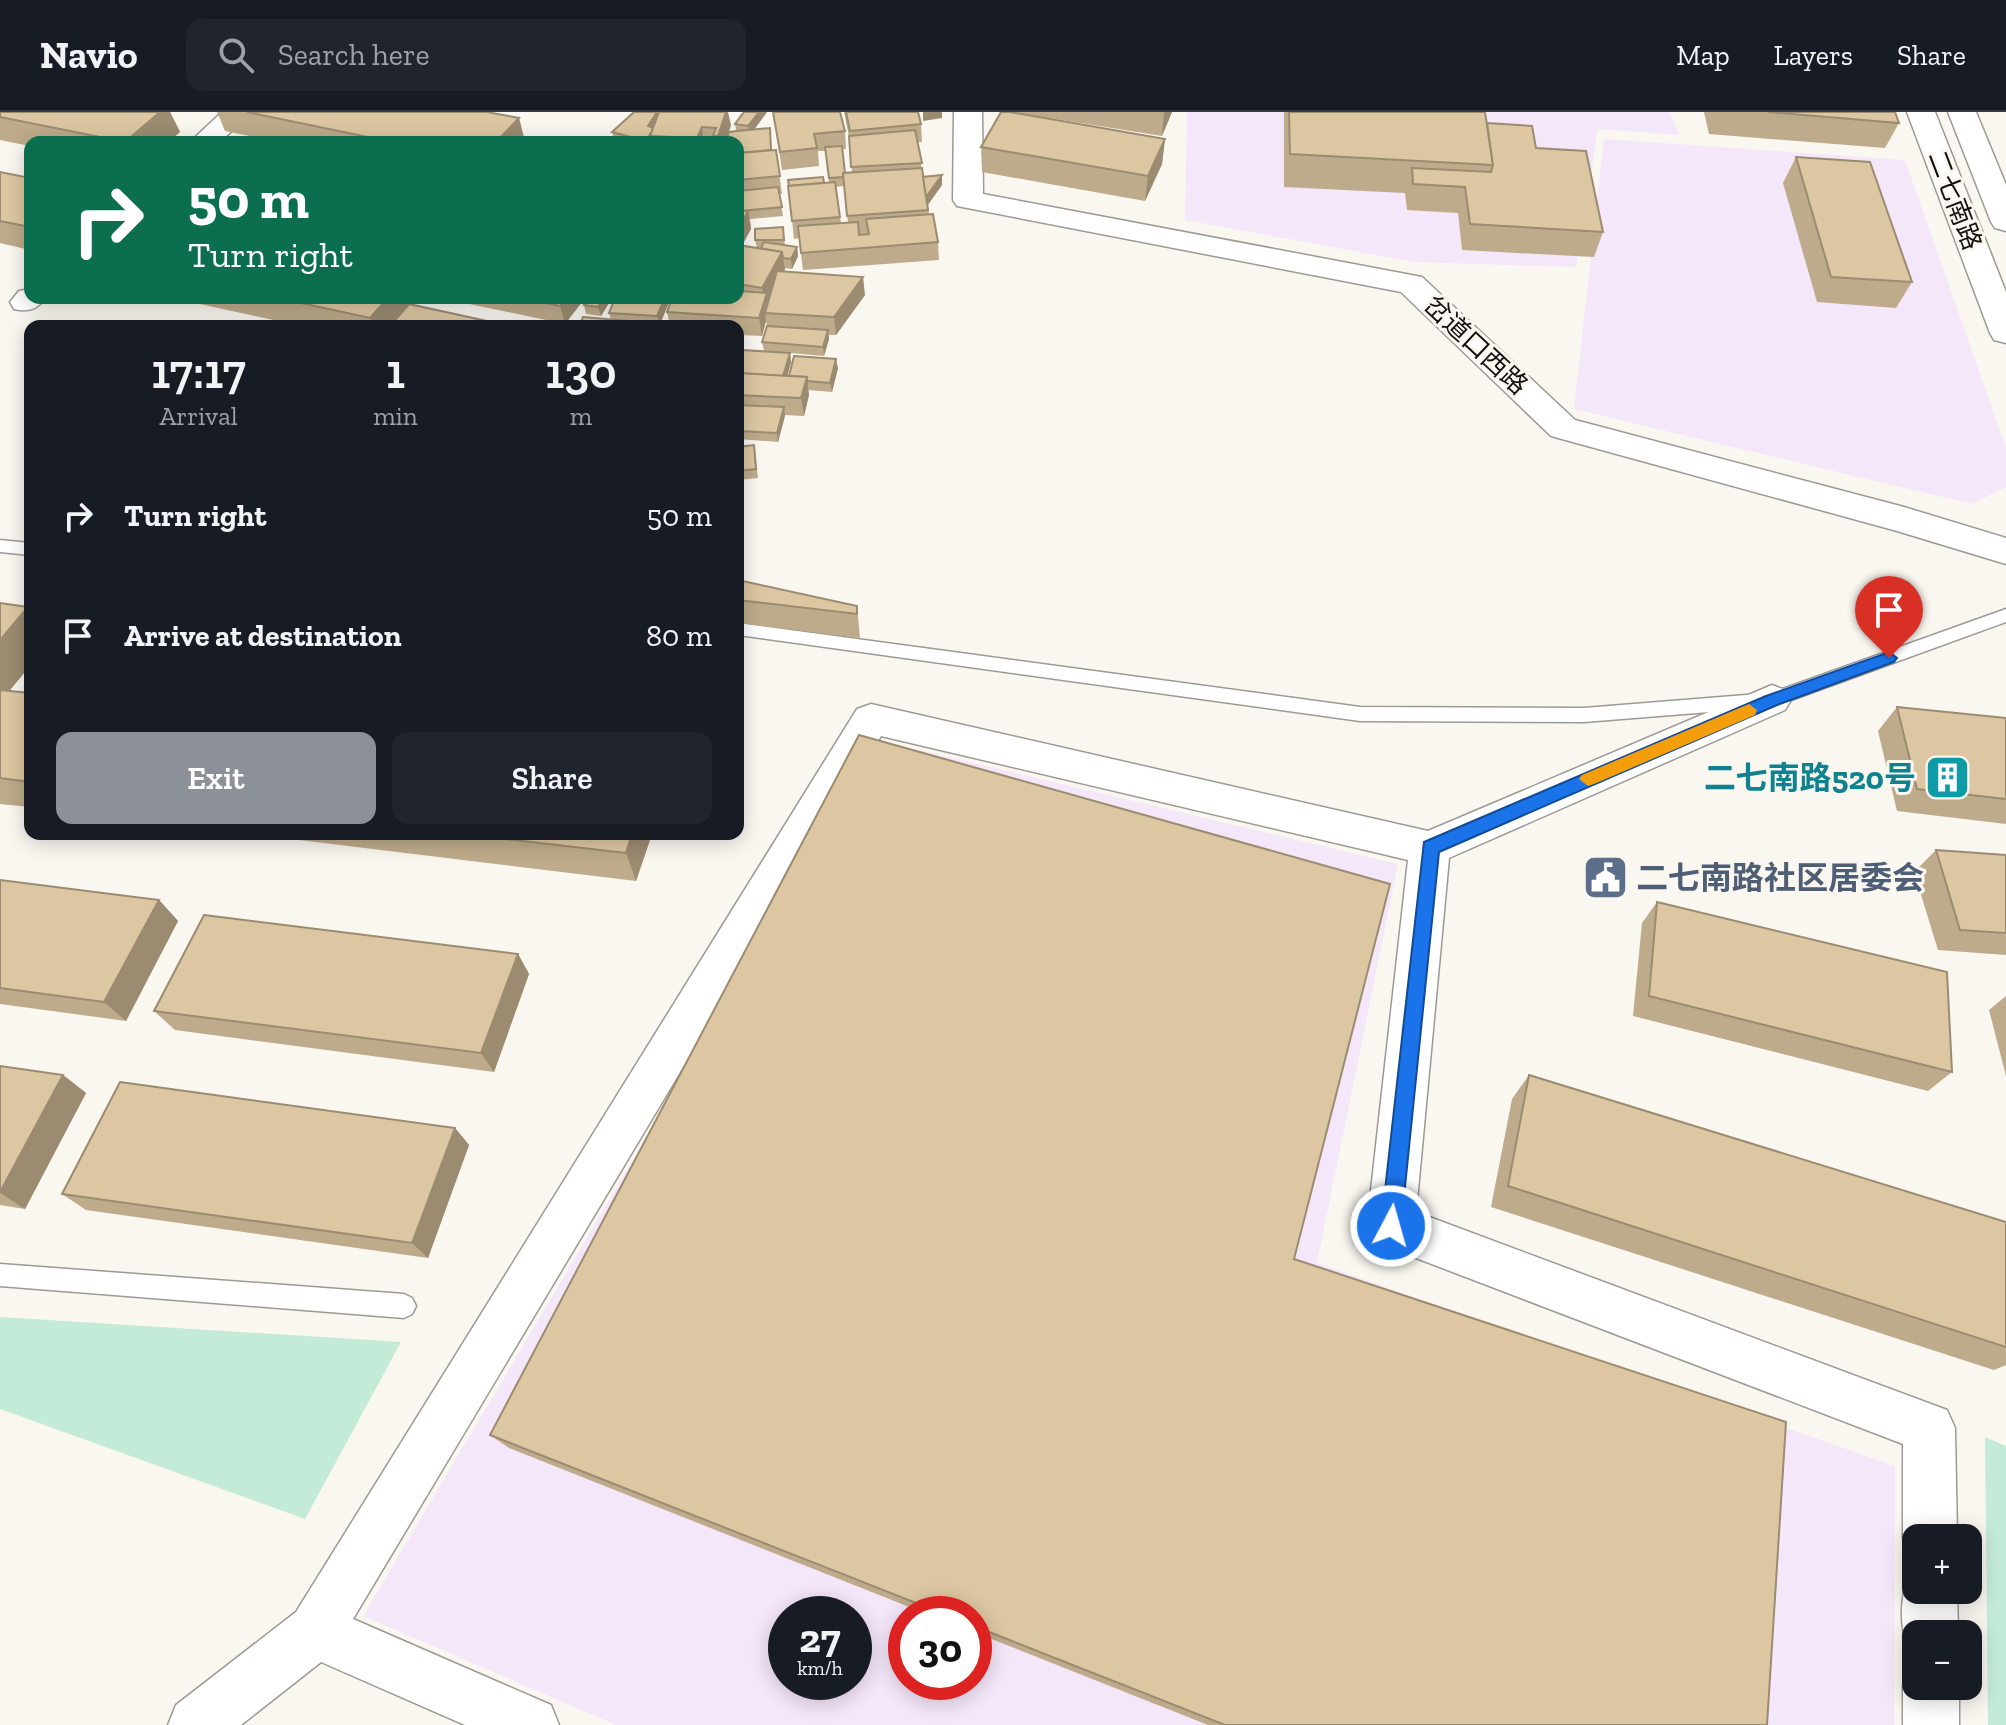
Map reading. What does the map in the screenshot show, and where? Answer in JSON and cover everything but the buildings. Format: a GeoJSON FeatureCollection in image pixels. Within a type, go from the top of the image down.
{"type":"FeatureCollection","features":[{"type":"Feature","properties":{"kind":"street"},"geometry":{"type":"LineString","coordinates":[[211,136],[238,112]]}},
{"type":"Feature","properties":{"kind":"street","name":"岔道口西路"},"geometry":{"type":"LineString","coordinates":[[968,112],[968,200],[1411,284],[1563,428],[1904,520],[2006,551]]}},
{"type":"Feature","properties":{"kind":"street","name":"二七南路"},"geometry":{"type":"LineString","coordinates":[[1921,112],[2006,333]]}},
{"type":"Feature","properties":{"kind":"street","name":"二七南路"},"geometry":{"type":"LineString","coordinates":[[1962,112],[2006,222]]}},
{"type":"Feature","properties":{"kind":"street"},"geometry":{"type":"LineString","coordinates":[[196,1725],[315,1631],[871,719],[1430,848],[1772,700]]}},
{"type":"Feature","properties":{"kind":"street"},"geometry":{"type":"LineString","coordinates":[[1430,848],[1391,1226],[1929,1428],[1930,1524]]}},
{"type":"Feature","properties":{"kind":"street"},"geometry":{"type":"LineString","coordinates":[[315,1631],[531,1725]]}},
{"type":"Feature","properties":{"kind":"street"},"geometry":{"type":"LineString","coordinates":[[1931,1700],[1931,1725]]}},
{"type":"Feature","properties":{"kind":"lane"},"geometry":{"type":"LineString","coordinates":[[0,546],[24,548]]}},
{"type":"Feature","properties":{"kind":"lane"},"geometry":{"type":"LineString","coordinates":[[744,630],[1360,714],[1584,715],[1772,700],[2006,615]]}},
{"type":"Feature","properties":{"kind":"lane"},"geometry":{"type":"LineString","coordinates":[[0,1275],[404,1306]]}},
{"type":"Feature","properties":{"kind":"shaded area"},"geometry":{"type":"Polygon","coordinates":[[[1187,112],[1670,112],[1679,135],[1598,129],[1576,267],[1414,262],[1185,220],[1187,112]]]}},
{"type":"Feature","properties":{"kind":"shaded area"},"geometry":{"type":"Polygon","coordinates":[[[1604,139],[1905,160],[2006,448],[2006,487],[1972,504],[1574,409],[1604,139]]]}},
{"type":"Feature","properties":{"kind":"shaded area"},"geometry":{"type":"Polygon","coordinates":[[[881,741],[1398,864],[1317,1263],[1895,1466],[1894,1725],[616,1725],[363,1616],[881,741]]]}},
{"type":"Feature","properties":{"kind":"green space"},"geometry":{"type":"Polygon","coordinates":[[[0,1317],[401,1342],[305,1519],[0,1409],[0,1317]]]}},
{"type":"Feature","properties":{"kind":"green space"},"geometry":{"type":"Polygon","coordinates":[[[1985,1437],[2006,1446],[2006,1725],[1988,1725],[1985,1437]]]}},
{"type":"Feature","properties":{"kind":"slow traffic"},"geometry":{"type":"LineString","coordinates":[[1588,779],[1749,710]]}},
{"type":"Feature","properties":{"kind":"place","name":"二七南路520号"},"geometry":{"type":"Point","coordinates":[1947,778]}},
{"type":"Feature","properties":{"kind":"place","name":"二七南路社区居委会"},"geometry":{"type":"Point","coordinates":[1605,878]}},
{"type":"Feature","properties":{"kind":"route"},"geometry":{"type":"LineString","coordinates":[[1391,1226],[1430,848],[1772,700],[1889,658]]}}]}
